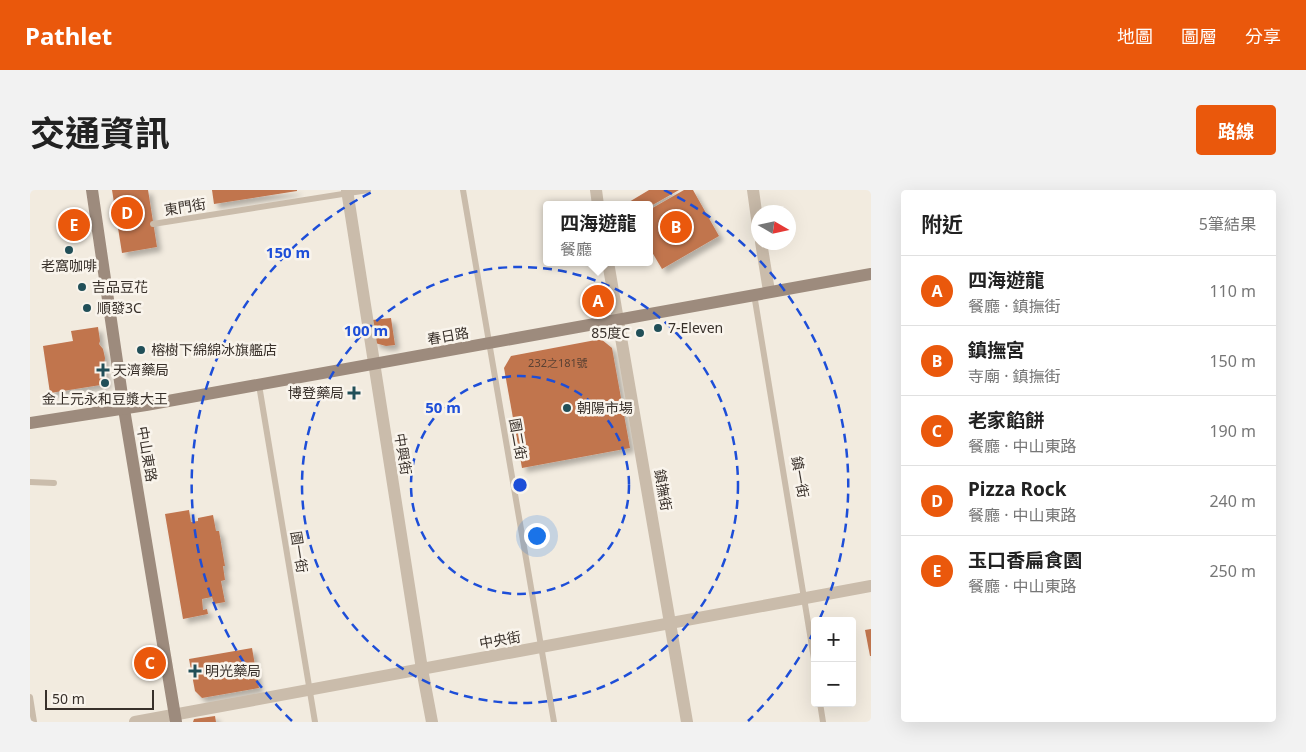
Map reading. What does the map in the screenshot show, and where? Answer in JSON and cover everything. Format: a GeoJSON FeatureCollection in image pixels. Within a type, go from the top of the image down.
{"type":"FeatureCollection","features":[{"type":"Feature","properties":{"kind":"street","name":"中山東路"},"geometry":{"type":"LineString","coordinates":[[92,190],[124,409],[176,719]]}},
{"type":"Feature","properties":{"kind":"street"},"geometry":{"type":"LineString","coordinates":[[753,190],[755,205]]}},
{"type":"Feature","properties":{"kind":"street","name":"中興街"},"geometry":{"type":"LineString","coordinates":[[347,192],[422,670],[432,722]]}},
{"type":"Feature","properties":{"kind":"street"},"geometry":{"type":"LineString","coordinates":[[762,250],[769,291]]}},
{"type":"Feature","properties":{"kind":"street","name":"鎮撫街"},"geometry":{"type":"LineString","coordinates":[[609,266],[687,722]]}},
{"type":"Feature","properties":{"kind":"street","name":"春日路"},"geometry":{"type":"LineString","coordinates":[[30,423],[124,409],[490,344],[769,291],[871,277]]}},
{"type":"Feature","properties":{"kind":"street","name":"中央街"},"geometry":{"type":"LineString","coordinates":[[135,722],[176,719],[309,690],[871,586]]}},
{"type":"Feature","properties":{"kind":"lane","name":"東門街"},"geometry":{"type":"LineString","coordinates":[[153,224],[368,190]]}},
{"type":"Feature","properties":{"kind":"lane","name":"園二街"},"geometry":{"type":"LineString","coordinates":[[463,190],[554,722]]}},
{"type":"Feature","properties":{"kind":"lane","name":"鎮一街"},"geometry":{"type":"LineString","coordinates":[[754,294],[815,662]]}},
{"type":"Feature","properties":{"kind":"lane","name":"園一街"},"geometry":{"type":"LineString","coordinates":[[259,385],[315,722]]}},
{"type":"Feature","properties":{"kind":"lane"},"geometry":{"type":"LineString","coordinates":[[30,482],[54,483]]}},
{"type":"Feature","properties":{"kind":"lane"},"geometry":{"type":"LineString","coordinates":[[30,697],[34,722]]}},
{"type":"Feature","properties":{"kind":"lane"},"geometry":{"type":"LineString","coordinates":[[821,707],[823,722]]}},
{"type":"Feature","properties":{"kind":"building"},"geometry":{"type":"Polygon","coordinates":[[[112,190],[148,190],[157,247],[122,253],[112,190]]]}},
{"type":"Feature","properties":{"kind":"building"},"geometry":{"type":"Polygon","coordinates":[[[212,190],[297,190],[297,191],[214,204],[212,190]]]}},
{"type":"Feature","properties":{"kind":"building"},"geometry":{"type":"Polygon","coordinates":[[[649,190],[679,190],[653,205],[653,201],[631,201],[649,190]]]}},
{"type":"Feature","properties":{"kind":"building"},"geometry":{"type":"Polygon","coordinates":[[[684,190],[693,190],[719,236],[662,269],[653,254],[653,208],[684,190]]]}},
{"type":"Feature","properties":{"kind":"building"},"geometry":{"type":"Polygon","coordinates":[[[391,318],[395,345],[386,346],[375,343],[372,320],[391,318]]]}},
{"type":"Feature","properties":{"kind":"building"},"geometry":{"type":"Polygon","coordinates":[[[98,327],[99,344],[103,349],[105,358],[104,366],[107,384],[50,393],[43,346],[73,341],[71,331],[98,327]]]}},
{"type":"Feature","properties":{"kind":"building","name":"朝陽市場"},"geometry":{"type":"Polygon","coordinates":[[[601,339],[612,348],[630,448],[522,468],[504,368],[511,356],[601,339]]]}},
{"type":"Feature","properties":{"kind":"building"},"geometry":{"type":"Polygon","coordinates":[[[189,510],[191,522],[198,521],[198,518],[213,515],[216,531],[219,531],[225,566],[223,566],[225,580],[221,581],[225,602],[214,604],[212,597],[202,599],[203,610],[207,609],[208,614],[183,619],[165,514],[189,510]]]}},
{"type":"Feature","properties":{"kind":"building"},"geometry":{"type":"Polygon","coordinates":[[[871,629],[871,656],[870,656],[865,630],[871,629]]]}},
{"type":"Feature","properties":{"kind":"building"},"geometry":{"type":"Polygon","coordinates":[[[252,648],[259,688],[202,698],[195,691],[189,659],[252,648]]]}},
{"type":"Feature","properties":{"kind":"building"},"geometry":{"type":"Polygon","coordinates":[[[215,716],[216,722],[193,722],[194,719],[215,716]]]}},
{"type":"Feature","properties":{"kind":"place","name":"Pizza Rock"},"geometry":{"type":"Point","coordinates":[127,213]}},
{"type":"Feature","properties":{"kind":"place","name":"玉口香扁食園"},"geometry":{"type":"Point","coordinates":[74,225]}},
{"type":"Feature","properties":{"kind":"place","name":"鎮撫宮"},"geometry":{"type":"Point","coordinates":[676,227]}},
{"type":"Feature","properties":{"kind":"place","name":"老窩咖啡"},"geometry":{"type":"Point","coordinates":[69,250]}},
{"type":"Feature","properties":{"kind":"place","name":"吉品豆花"},"geometry":{"type":"Point","coordinates":[82,287]}},
{"type":"Feature","properties":{"kind":"place","name":"四海遊龍"},"geometry":{"type":"Point","coordinates":[598,301]}},
{"type":"Feature","properties":{"kind":"place","name":"順發3C"},"geometry":{"type":"Point","coordinates":[87,308]}},
{"type":"Feature","properties":{"kind":"place","name":"7-Eleven"},"geometry":{"type":"Point","coordinates":[658,328]}},
{"type":"Feature","properties":{"kind":"place","name":"85度C"},"geometry":{"type":"Point","coordinates":[640,333]}},
{"type":"Feature","properties":{"kind":"place","name":"榕樹下綿綿冰旗艦店"},"geometry":{"type":"Point","coordinates":[141,350]}},
{"type":"Feature","properties":{"kind":"place","name":"天濟藥局"},"geometry":{"type":"Point","coordinates":[103,370]}},
{"type":"Feature","properties":{"kind":"place","name":"金上元永和豆漿大王"},"geometry":{"type":"Point","coordinates":[105,383]}},
{"type":"Feature","properties":{"kind":"place","name":"博登藥局"},"geometry":{"type":"Point","coordinates":[354,393]}},
{"type":"Feature","properties":{"kind":"place","name":"朝陽市場"},"geometry":{"type":"Point","coordinates":[567,408]}},
{"type":"Feature","properties":{"kind":"place","name":"老家餡餅"},"geometry":{"type":"Point","coordinates":[150,663]}},
{"type":"Feature","properties":{"kind":"place","name":"明光藥局"},"geometry":{"type":"Point","coordinates":[195,671]}}]}
